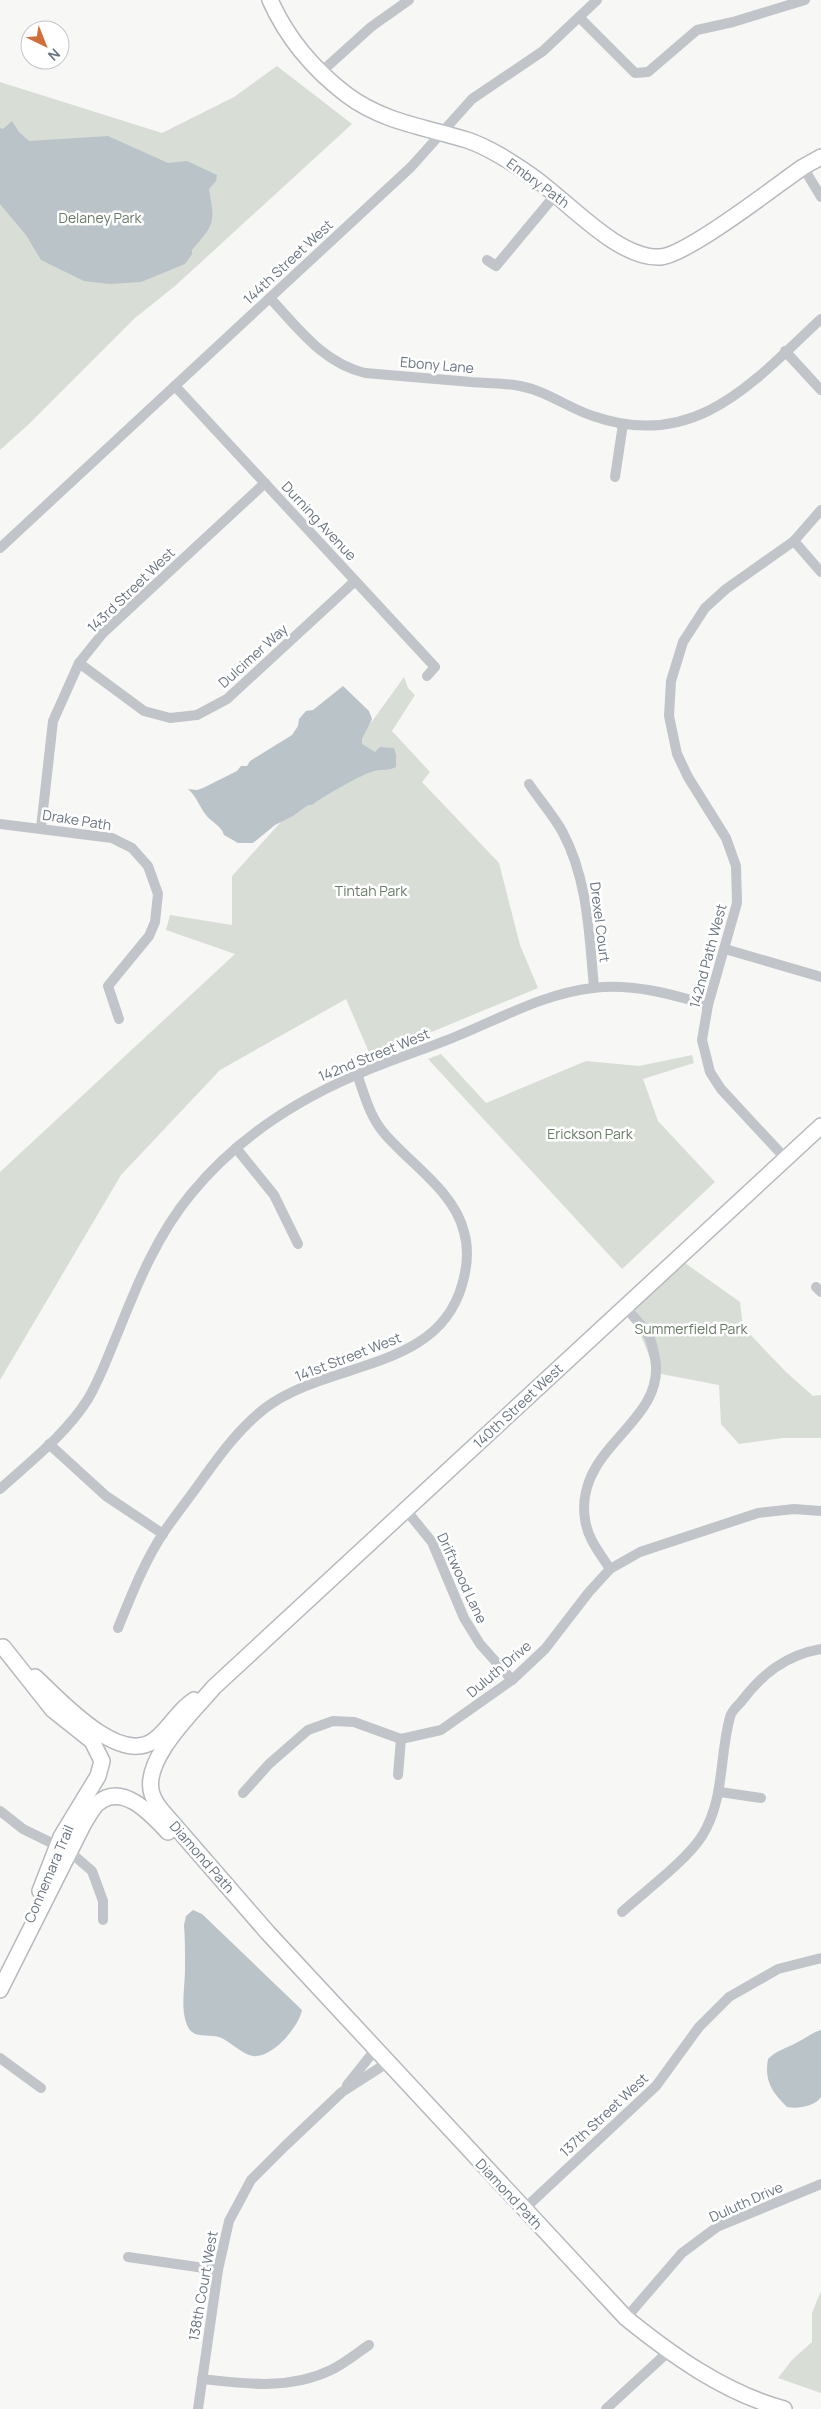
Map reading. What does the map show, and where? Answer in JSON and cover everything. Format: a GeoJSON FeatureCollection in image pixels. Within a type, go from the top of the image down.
{"type":"FeatureCollection","features":[{"type":"Feature","properties":{"kind":"street","name":"Embry Path"},"geometry":{"type":"LineString","coordinates":[[270,0],[288,35],[320,73],[349,96],[377,112],[406,125],[468,140],[500,155],[556,194],[622,248],[642,256],[662,257],[686,248],[803,167],[821,157]]}},
{"type":"Feature","properties":{"kind":"street"},"geometry":{"type":"LineString","coordinates":[[320,73],[371,27],[409,0]]}},
{"type":"Feature","properties":{"kind":"street","name":"144th Street West"},"geometry":{"type":"LineString","coordinates":[[0,548],[411,167],[472,99],[543,51],[598,0]]}},
{"type":"Feature","properties":{"kind":"street"},"geometry":{"type":"LineString","coordinates":[[579,17],[635,73],[648,72],[697,30],[733,22],[805,0]]}},
{"type":"Feature","properties":{"kind":"street"},"geometry":{"type":"LineString","coordinates":[[803,167],[821,197]]}},
{"type":"Feature","properties":{"kind":"street"},"geometry":{"type":"LineString","coordinates":[[487,260],[496,266],[556,194]]}},
{"type":"Feature","properties":{"kind":"street","name":"Ebony Lane"},"geometry":{"type":"LineString","coordinates":[[270,298],[322,354],[349,369],[365,373],[520,386],[547,394],[592,416],[623,424],[665,424],[709,412],[740,393],[821,318]]}},
{"type":"Feature","properties":{"kind":"street"},"geometry":{"type":"LineString","coordinates":[[786,351],[821,390]]}},
{"type":"Feature","properties":{"kind":"street","name":"Durning Avenue"},"geometry":{"type":"LineString","coordinates":[[175,386],[434,667],[427,676]]}},
{"type":"Feature","properties":{"kind":"street"},"geometry":{"type":"LineString","coordinates":[[614,476],[623,424]]}},
{"type":"Feature","properties":{"kind":"street","name":"143rd Street West"},"geometry":{"type":"LineString","coordinates":[[41,828],[53,721],[79,663],[103,633],[265,483]]}},
{"type":"Feature","properties":{"kind":"street","name":"142nd Path West"},"geometry":{"type":"LineString","coordinates":[[786,1159],[721,1089],[710,1072],[702,1040],[708,1005],[737,902],[736,866],[726,838],[688,777],[677,754],[669,716],[671,681],[683,642],[705,608],[726,589],[794,541],[821,510]]}},
{"type":"Feature","properties":{"kind":"street"},"geometry":{"type":"LineString","coordinates":[[794,541],[821,572]]}},
{"type":"Feature","properties":{"kind":"street","name":"Dulcimer Way"},"geometry":{"type":"LineString","coordinates":[[79,663],[144,711],[170,718],[197,715],[228,699],[355,580]]}},
{"type":"Feature","properties":{"kind":"street","name":"Drexel Court"},"geometry":{"type":"LineString","coordinates":[[528,784],[562,830],[578,868],[585,899],[594,987]]}},
{"type":"Feature","properties":{"kind":"street","name":"Drake Path"},"geometry":{"type":"LineString","coordinates":[[0,824],[112,838],[132,848],[148,866],[158,894],[156,916],[149,936],[108,986],[119,1020]]}},
{"type":"Feature","properties":{"kind":"street"},"geometry":{"type":"LineString","coordinates":[[724,949],[821,977]]}},
{"type":"Feature","properties":{"kind":"street","name":"142nd Street West"},"geometry":{"type":"LineString","coordinates":[[0,1489],[75,1418],[89,1397],[99,1379],[141,1276],[175,1215],[214,1168],[266,1123],[298,1103],[357,1074],[426,1049],[547,998],[594,987],[645,988],[708,1005]]}},
{"type":"Feature","properties":{"kind":"street","name":"141st Street West"},"geometry":{"type":"LineString","coordinates":[[118,1628],[140,1575],[163,1534],[231,1440],[265,1408],[306,1385],[407,1350],[434,1333],[448,1317],[458,1299],[467,1258],[464,1230],[450,1202],[383,1132],[367,1102],[357,1074]]}},
{"type":"Feature","properties":{"kind":"street","name":"140th Street West"},"geometry":{"type":"LineString","coordinates":[[129,1746],[145,1746],[154,1741],[177,1714],[214,1687],[821,1126]]}},
{"type":"Feature","properties":{"kind":"street"},"geometry":{"type":"LineString","coordinates":[[236,1148],[274,1195],[298,1244]]}},
{"type":"Feature","properties":{"kind":"street"},"geometry":{"type":"LineString","coordinates":[[610,1569],[589,1536],[585,1518],[588,1482],[596,1466],[638,1416],[648,1400],[655,1382],[657,1366],[648,1334],[625,1307]]}},
{"type":"Feature","properties":{"kind":"street"},"geometry":{"type":"LineString","coordinates":[[49,1444],[106,1496],[163,1534]]}},
{"type":"Feature","properties":{"kind":"street","name":"Duluth Drive"},"geometry":{"type":"LineString","coordinates":[[401,1739],[442,1730],[512,1680],[545,1649],[589,1592],[610,1569],[640,1552],[758,1513],[794,1509],[821,1511]]}},
{"type":"Feature","properties":{"kind":"street","name":"Driftwood Lane"},"geometry":{"type":"LineString","coordinates":[[406,1510],[432,1542],[464,1618],[480,1644],[512,1680]]}},
{"type":"Feature","properties":{"kind":"street","name":"Diamond Path"},"geometry":{"type":"LineString","coordinates":[[2,1646],[72,1712],[99,1732],[146,1756],[150,1762],[152,1794],[162,1811],[268,1933],[375,2050],[626,2318],[668,2352],[697,2370],[762,2406],[784,2409]]}},
{"type":"Feature","properties":{"kind":"street","name":"Diamond Path"},"geometry":{"type":"LineString","coordinates":[[2,1646],[53,1710],[92,1741],[101,1758],[105,1780],[158,1822],[268,1933]]}},
{"type":"Feature","properties":{"kind":"street"},"geometry":{"type":"LineString","coordinates":[[622,1912],[681,1859],[702,1836],[720,1792],[730,1716],[751,1688],[777,1665],[801,1652],[821,1649]]}},
{"type":"Feature","properties":{"kind":"street","name":"140th Street West"},"geometry":{"type":"LineString","coordinates":[[151,1773],[166,1744],[214,1687]]}},
{"type":"Feature","properties":{"kind":"street"},"geometry":{"type":"LineString","coordinates":[[243,1793],[269,1764],[308,1730],[333,1721],[354,1722],[401,1739],[398,1775]]}},
{"type":"Feature","properties":{"kind":"street"},"geometry":{"type":"LineString","coordinates":[[102,1768],[106,1758],[112,1752],[121,1747],[129,1746]]}},
{"type":"Feature","properties":{"kind":"street","name":"Connemara Trail"},"geometry":{"type":"LineString","coordinates":[[0,1990],[102,1768]]}},
{"type":"Feature","properties":{"kind":"street"},"geometry":{"type":"LineString","coordinates":[[123,1796],[131,1795],[142,1789],[151,1773]]}},
{"type":"Feature","properties":{"kind":"street"},"geometry":{"type":"LineString","coordinates":[[720,1792],[761,1798]]}},
{"type":"Feature","properties":{"kind":"street","name":"Connemara Trail"},"geometry":{"type":"LineString","coordinates":[[64,1849],[98,1804],[117,1795],[123,1796]]}},
{"type":"Feature","properties":{"kind":"street"},"geometry":{"type":"LineString","coordinates":[[0,1811],[23,1829],[64,1849],[92,1871],[103,1901],[103,1920]]}},
{"type":"Feature","properties":{"kind":"street","name":"137th Street West"},"geometry":{"type":"LineString","coordinates":[[523,2210],[656,2086],[699,2027],[729,1997],[778,1969],[821,1958]]}},
{"type":"Feature","properties":{"kind":"street","name":"138th Court West"},"geometry":{"type":"LineString","coordinates":[[198,2409],[218,2270],[229,2221],[251,2180],[342,2092],[375,2050]]}},
{"type":"Feature","properties":{"kind":"street"},"geometry":{"type":"LineString","coordinates":[[0,2058],[41,2088]]}},
{"type":"Feature","properties":{"kind":"street","name":"138th Court West"},"geometry":{"type":"LineString","coordinates":[[342,2092],[388,2063]]}},
{"type":"Feature","properties":{"kind":"street","name":"Duluth Drive"},"geometry":{"type":"LineString","coordinates":[[626,2318],[682,2253],[717,2227],[821,2184]]}},
{"type":"Feature","properties":{"kind":"street"},"geometry":{"type":"LineString","coordinates":[[128,2257],[218,2270]]}},
{"type":"Feature","properties":{"kind":"street"},"geometry":{"type":"LineString","coordinates":[[202,2379],[254,2386],[291,2383],[331,2370],[369,2345]]}},
{"type":"Feature","properties":{"kind":"street"},"geometry":{"type":"LineString","coordinates":[[606,2409],[668,2352]]}},
{"type":"Feature","properties":{"kind":"green space","name":"Delaney Park"},"geometry":{"type":"Polygon","coordinates":[[[277,66],[352,124],[175,286],[135,318],[29,424],[0,450],[0,82],[162,133],[234,97],[277,66]]]}},
{"type":"Feature","properties":{"kind":"green space","name":"Tintah Park"},"geometry":{"type":"Polygon","coordinates":[[[404,677],[408,688],[415,695],[392,731],[430,772],[422,782],[499,863],[520,945],[538,988],[371,1057],[346,999],[220,1070],[121,1175],[0,1380],[0,1172],[235,954],[166,930],[170,915],[232,925],[232,876],[373,720],[404,677]]]}},
{"type":"Feature","properties":{"kind":"green space","name":"Erickson Park"},"geometry":{"type":"Polygon","coordinates":[[[441,1054],[486,1103],[586,1061],[639,1066],[692,1055],[694,1063],[643,1079],[658,1121],[715,1182],[622,1269],[428,1059],[441,1054]]]}},
{"type":"Feature","properties":{"kind":"green space","name":"Summerfield Park"},"geometry":{"type":"Polygon","coordinates":[[[678,1258],[740,1302],[743,1327],[786,1372],[813,1396],[821,1395],[821,1438],[783,1438],[739,1444],[721,1424],[719,1385],[656,1373],[634,1318],[625,1307],[678,1258]]]}},
{"type":"Feature","properties":{"kind":"green space"},"geometry":{"type":"Polygon","coordinates":[[[821,2291],[821,2393],[778,2378],[792,2360],[812,2342],[812,2313],[821,2291]]]}},
{"type":"Feature","properties":{"kind":"shaded area"},"geometry":{"type":"Polygon","coordinates":[[[12,121],[19,132],[29,141],[108,136],[168,163],[187,161],[217,175],[216,181],[209,189],[212,216],[209,228],[192,250],[192,254],[185,264],[141,282],[109,284],[84,281],[41,260],[26,235],[0,204],[0,128],[3,129],[12,121]]]}},
{"type":"Feature","properties":{"kind":"shaded area"},"geometry":{"type":"Polygon","coordinates":[[[343,686],[369,711],[372,719],[362,739],[362,744],[375,752],[380,747],[394,748],[396,767],[374,771],[352,781],[275,825],[253,843],[238,843],[224,835],[221,829],[208,818],[194,795],[188,789],[197,790],[203,788],[237,771],[241,766],[247,766],[250,761],[292,735],[298,726],[299,719],[306,711],[313,710],[343,686]]]}},
{"type":"Feature","properties":{"kind":"shaded area"},"geometry":{"type":"Polygon","coordinates":[[[193,1910],[202,1914],[302,2010],[300,2017],[289,2034],[274,2049],[265,2054],[249,2055],[219,2037],[198,2035],[188,2027],[183,2004],[185,1971],[184,1925],[186,1916],[193,1910]]]}},
{"type":"Feature","properties":{"kind":"shaded area"},"geometry":{"type":"Polygon","coordinates":[[[821,2030],[821,2097],[814,2103],[805,2106],[787,2107],[770,2086],[767,2074],[768,2059],[821,2030]]]}}]}
